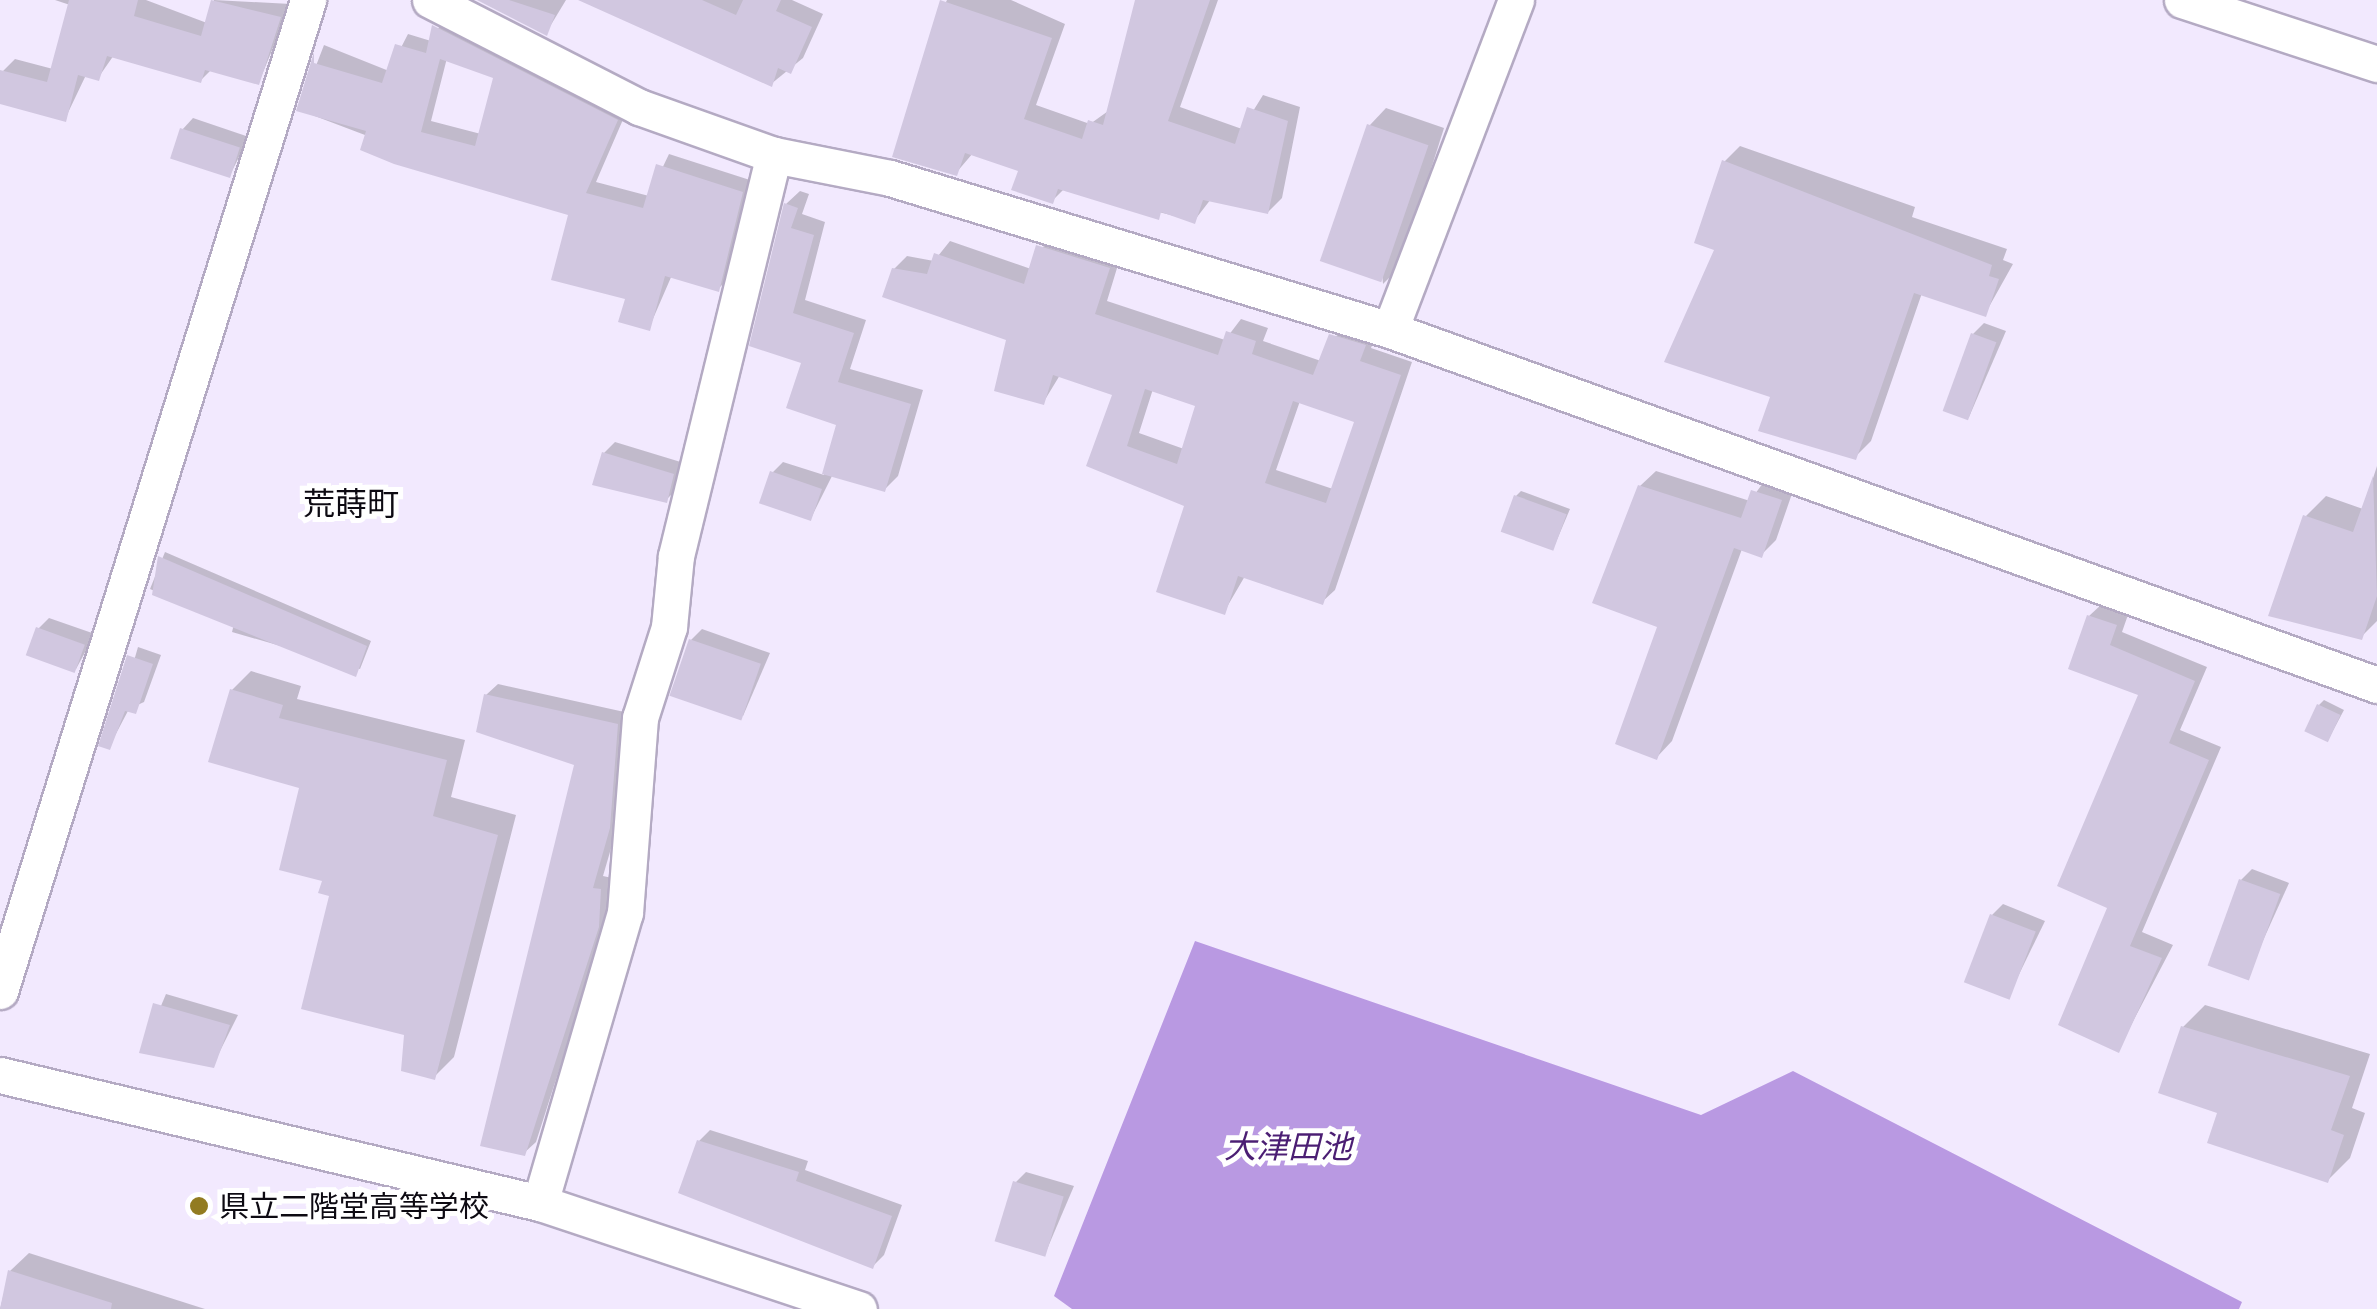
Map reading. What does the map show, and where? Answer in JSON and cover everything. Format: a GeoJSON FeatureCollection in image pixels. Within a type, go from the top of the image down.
{"type":"FeatureCollection","features":[{"type":"Feature","properties":{"kind":"street"},"geometry":{"type":"LineString","coordinates":[[0,992],[308,0]]}},
{"type":"Feature","properties":{"kind":"street"},"geometry":{"type":"LineString","coordinates":[[430,0],[639,107],[774,155],[890,178],[1390,330],[2377,685]]}},
{"type":"Feature","properties":{"kind":"street"},"geometry":{"type":"LineString","coordinates":[[1390,330],[1516,0]]}},
{"type":"Feature","properties":{"kind":"street"},"geometry":{"type":"LineString","coordinates":[[2182,0],[2377,64]]}},
{"type":"Feature","properties":{"kind":"street"},"geometry":{"type":"LineString","coordinates":[[540,1203],[625,913],[640,718],[669,627],[676,556],[774,155]]}},
{"type":"Feature","properties":{"kind":"street"},"geometry":{"type":"LineString","coordinates":[[0,1075],[540,1203],[859,1309]]}},
{"type":"Feature","properties":{"kind":"water","name":"大津田池"},"geometry":{"type":"Polygon","coordinates":[[[1195,941],[1701,1115],[1793,1071],[2242,1302],[2239,1309],[1072,1309],[1054,1296],[1195,941]]]}},
{"type":"Feature","properties":{"kind":"building"},"geometry":{"type":"Polygon","coordinates":[[[69,0],[138,0],[134,16],[201,36],[211,0],[281,17],[259,85],[205,70],[201,83],[107,56],[99,81],[78,75],[66,122],[0,104],[0,70],[47,82],[69,0]]]}},
{"type":"Feature","properties":{"kind":"building"},"geometry":{"type":"Polygon","coordinates":[[[477,0],[509,0],[555,15],[547,36],[477,0]]]}},
{"type":"Feature","properties":{"kind":"building"},"geometry":{"type":"Polygon","coordinates":[[[578,0],[702,0],[736,15],[743,0],[781,0],[776,11],[812,27],[791,74],[778,68],[772,87],[578,0]]]}},
{"type":"Feature","properties":{"kind":"building"},"geometry":{"type":"Polygon","coordinates":[[[940,0],[1052,38],[1024,119],[1082,139],[1088,120],[1103,125],[1135,0],[1210,0],[1168,121],[1235,144],[1247,107],[1288,121],[1268,214],[1203,200],[1195,224],[1161,212],[1159,220],[1058,189],[1053,204],[1011,190],[1018,171],[965,153],[957,176],[892,157],[940,0]]]}},
{"type":"Feature","properties":{"kind":"building"},"geometry":{"type":"Polygon","coordinates":[[[432,25],[618,120],[586,193],[643,208],[656,164],[743,192],[719,292],[665,276],[650,331],[618,322],[625,299],[551,280],[568,215],[394,164],[360,150],[366,131],[296,111],[314,52],[314,63],[382,83],[395,44],[426,53],[432,25]],[[440,59],[421,132],[475,146],[493,78],[440,59]]]}},
{"type":"Feature","properties":{"kind":"building"},"geometry":{"type":"Polygon","coordinates":[[[1367,124],[1428,145],[1381,282],[1320,261],[1367,124]]]}},
{"type":"Feature","properties":{"kind":"building"},"geometry":{"type":"Polygon","coordinates":[[[180,128],[240,147],[230,178],[170,158],[180,128]]]}},
{"type":"Feature","properties":{"kind":"building"},"geometry":{"type":"Polygon","coordinates":[[[1722,160],[1992,265],[1989,276],[1999,279],[1986,317],[1914,293],[1856,460],[1758,431],[1770,397],[1664,362],[1714,250],[1694,243],[1722,160]]]}},
{"type":"Feature","properties":{"kind":"building"},"geometry":{"type":"Polygon","coordinates":[[[784,203],[798,208],[791,228],[814,235],[793,313],[854,333],[838,382],[911,404],[885,492],[822,474],[836,425],[786,408],[801,363],[749,346],[784,203]]]}},
{"type":"Feature","properties":{"kind":"building"},"geometry":{"type":"Polygon","coordinates":[[[1036,245],[1110,268],[1095,314],[1218,355],[1226,331],[1256,341],[1252,354],[1313,375],[1329,334],[1366,345],[1360,361],[1401,375],[1323,605],[1238,576],[1225,615],[1156,592],[1184,506],[1086,466],[1112,395],[1053,375],[1044,405],[994,391],[1006,340],[882,297],[892,268],[927,274],[934,253],[1024,284],[1036,245]],[[1145,389],[1127,446],[1177,464],[1195,406],[1145,389]],[[1293,401],[1265,483],[1326,503],[1354,422],[1293,401]]]}},
{"type":"Feature","properties":{"kind":"building"},"geometry":{"type":"Polygon","coordinates":[[[1971,333],[1996,342],[1968,420],[1943,411],[1971,333]]]}},
{"type":"Feature","properties":{"kind":"building"},"geometry":{"type":"Polygon","coordinates":[[[602,452],[674,474],[667,503],[592,485],[602,452]]]}},
{"type":"Feature","properties":{"kind":"building"},"geometry":{"type":"Polygon","coordinates":[[[770,471],[822,489],[811,521],[759,503],[770,471]]]}},
{"type":"Feature","properties":{"kind":"building"},"geometry":{"type":"Polygon","coordinates":[[[2373,476],[2377,596],[2362,640],[2268,616],[2303,515],[2353,532],[2373,476]]]}},
{"type":"Feature","properties":{"kind":"building"},"geometry":{"type":"Polygon","coordinates":[[[1638,485],[1741,518],[1751,490],[1782,500],[1762,558],[1734,548],[1657,760],[1615,744],[1657,627],[1592,603],[1638,485]]]}},
{"type":"Feature","properties":{"kind":"building"},"geometry":{"type":"Polygon","coordinates":[[[1514,495],[1567,514],[1553,551],[1501,532],[1514,495]]]}},
{"type":"Feature","properties":{"kind":"building"},"geometry":{"type":"Polygon","coordinates":[[[158,556],[367,646],[356,677],[152,595],[158,556]]]}},
{"type":"Feature","properties":{"kind":"building"},"geometry":{"type":"Polygon","coordinates":[[[2087,615],[2117,625],[2110,645],[2195,681],[2169,743],[2209,760],[2130,946],[2162,958],[2119,1053],[2058,1025],[2107,908],[2057,886],[2138,695],[2068,669],[2087,615]]]}},
{"type":"Feature","properties":{"kind":"building"},"geometry":{"type":"Polygon","coordinates":[[[36,627],[85,645],[75,673],[26,655],[36,627]]]}},
{"type":"Feature","properties":{"kind":"building"},"geometry":{"type":"Polygon","coordinates":[[[689,639],[761,664],[741,720],[669,696],[689,639]]]}},
{"type":"Feature","properties":{"kind":"building"},"geometry":{"type":"Polygon","coordinates":[[[127,655],[153,664],[136,714],[125,711],[110,750],[98,746],[127,655]]]}},
{"type":"Feature","properties":{"kind":"building"},"geometry":{"type":"Polygon","coordinates":[[[230,689],[283,705],[279,718],[447,760],[433,816],[498,835],[435,1080],[401,1071],[404,1035],[301,1009],[329,896],[318,893],[322,881],[279,870],[299,788],[208,762],[230,689]]]}},
{"type":"Feature","properties":{"kind":"building"},"geometry":{"type":"Polygon","coordinates":[[[484,694],[618,724],[610,828],[593,888],[601,889],[599,927],[525,1156],[480,1146],[574,765],[476,732],[484,694]]]}},
{"type":"Feature","properties":{"kind":"building"},"geometry":{"type":"Polygon","coordinates":[[[2317,704],[2341,715],[2328,742],[2304,731],[2317,704]]]}},
{"type":"Feature","properties":{"kind":"building"},"geometry":{"type":"Polygon","coordinates":[[[2239,879],[2280,894],[2249,981],[2208,965],[2239,879]]]}},
{"type":"Feature","properties":{"kind":"building"},"geometry":{"type":"Polygon","coordinates":[[[1990,914],[2036,932],[2010,1000],[1964,982],[1990,914]]]}},
{"type":"Feature","properties":{"kind":"building"},"geometry":{"type":"Polygon","coordinates":[[[153,1003],[230,1025],[214,1068],[139,1053],[153,1003]]]}},
{"type":"Feature","properties":{"kind":"building"},"geometry":{"type":"Polygon","coordinates":[[[2181,1026],[2350,1076],[2331,1130],[2344,1135],[2328,1183],[2207,1143],[2217,1113],[2158,1093],[2181,1026]]]}},
{"type":"Feature","properties":{"kind":"building"},"geometry":{"type":"Polygon","coordinates":[[[697,1140],[799,1172],[796,1181],[892,1216],[873,1269],[678,1193],[697,1140]]]}},
{"type":"Feature","properties":{"kind":"building"},"geometry":{"type":"Polygon","coordinates":[[[1013,1181],[1064,1196],[1045,1257],[995,1241],[1013,1181]]]}},
{"type":"Feature","properties":{"kind":"building"},"geometry":{"type":"Polygon","coordinates":[[[8,1270],[112,1303],[111,1309],[0,1309],[8,1270]]]}},
{"type":"Feature","properties":{"kind":"place","name":"県立二階堂高等学校"},"geometry":{"type":"Point","coordinates":[199,1206]}},
{"type":"Feature","properties":{"kind":"district","name":"荒蒔町"},"geometry":{"type":"Point","coordinates":[351,503]}}]}
